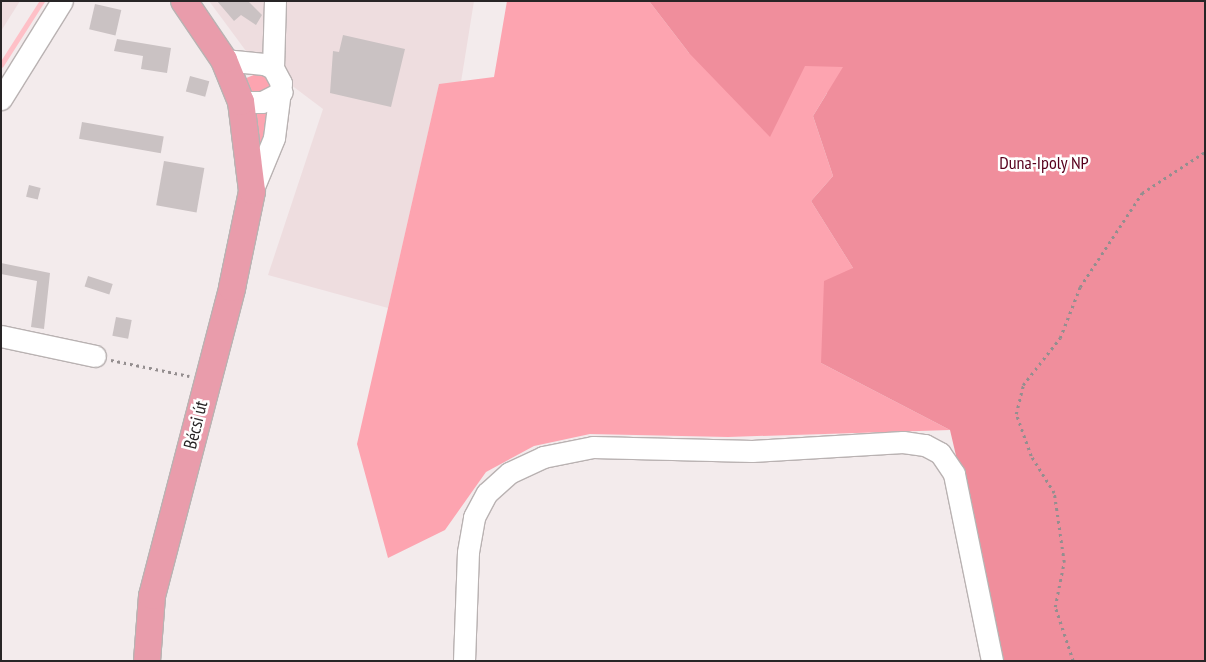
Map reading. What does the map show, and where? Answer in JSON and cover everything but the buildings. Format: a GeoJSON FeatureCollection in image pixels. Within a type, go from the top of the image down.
{"type":"FeatureCollection","features":[{"type":"Feature","properties":{"kind":"main road"},"geometry":{"type":"LineString","coordinates":[[184,1],[232,67],[241,102],[252,191]]}},
{"type":"Feature","properties":{"kind":"main road","name":"Bécsi út"},"geometry":{"type":"LineString","coordinates":[[147,661],[152,596],[207,380],[252,191]]}},
{"type":"Feature","properties":{"kind":"street"},"geometry":{"type":"LineString","coordinates":[[1,99],[62,1]]}},
{"type":"Feature","properties":{"kind":"street"},"geometry":{"type":"LineString","coordinates":[[252,191],[274,138],[282,92],[273,68],[275,1]]}},
{"type":"Feature","properties":{"kind":"street"},"geometry":{"type":"LineString","coordinates":[[232,67],[273,68]]}},
{"type":"Feature","properties":{"kind":"street"},"geometry":{"type":"LineString","coordinates":[[241,102],[262,102],[282,92]]}},
{"type":"Feature","properties":{"kind":"street"},"geometry":{"type":"LineString","coordinates":[[1,336],[95,356]]}},
{"type":"Feature","properties":{"kind":"street"},"geometry":{"type":"LineString","coordinates":[[464,661],[468,552],[474,517],[487,493],[509,473],[543,458],[593,448],[752,451],[904,442],[940,453],[954,474],[992,661]]}},
{"type":"Feature","properties":{"kind":"path"},"geometry":{"type":"LineString","coordinates":[[1073,661],[1055,607],[1064,562],[1054,492],[1031,456],[1016,414],[1023,385],[1060,338],[1080,287],[1142,193],[1205,152]]}},
{"type":"Feature","properties":{"kind":"path"},"geometry":{"type":"LineString","coordinates":[[95,356],[207,380]]}},
{"type":"Feature","properties":{"kind":"shaded area"},"geometry":{"type":"Polygon","coordinates":[[[1,1],[20,1],[1,31],[1,1]]]}},
{"type":"Feature","properties":{"kind":"shaded area"},"geometry":{"type":"Polygon","coordinates":[[[209,1],[474,1],[461,82],[439,85],[388,308],[268,275],[323,109],[246,51],[209,1]]]}},
{"type":"Feature","properties":{"kind":"green space"},"geometry":{"type":"Polygon","coordinates":[[[507,1],[649,1],[689,53],[805,66],[1205,1],[1205,661],[950,374],[827,93],[813,116],[833,176],[811,201],[853,268],[821,363],[950,430],[728,437],[590,434],[534,446],[486,472],[445,530],[388,558],[357,444],[439,84],[494,77],[507,1]]]}},
{"type":"Feature","properties":{"kind":"green space","name":"Duna-Ipoly NP"},"geometry":{"type":"Polygon","coordinates":[[[649,1],[1205,1],[1205,661],[1004,661],[950,430],[821,363],[824,281],[853,268],[811,201],[833,176],[813,116],[843,67],[805,66],[770,137],[689,53],[649,1]]]}},
{"type":"Feature","properties":{"kind":"green space"},"geometry":{"type":"Polygon","coordinates":[[[263,71],[274,86],[252,96],[244,79],[263,71]]]}},
{"type":"Feature","properties":{"kind":"green space"},"geometry":{"type":"Polygon","coordinates":[[[272,106],[260,152],[251,108],[272,106]]]}},
{"type":"Feature","properties":{"kind":"waterway"},"geometry":{"type":"LineString","coordinates":[[1,65],[42,1]]}}]}
